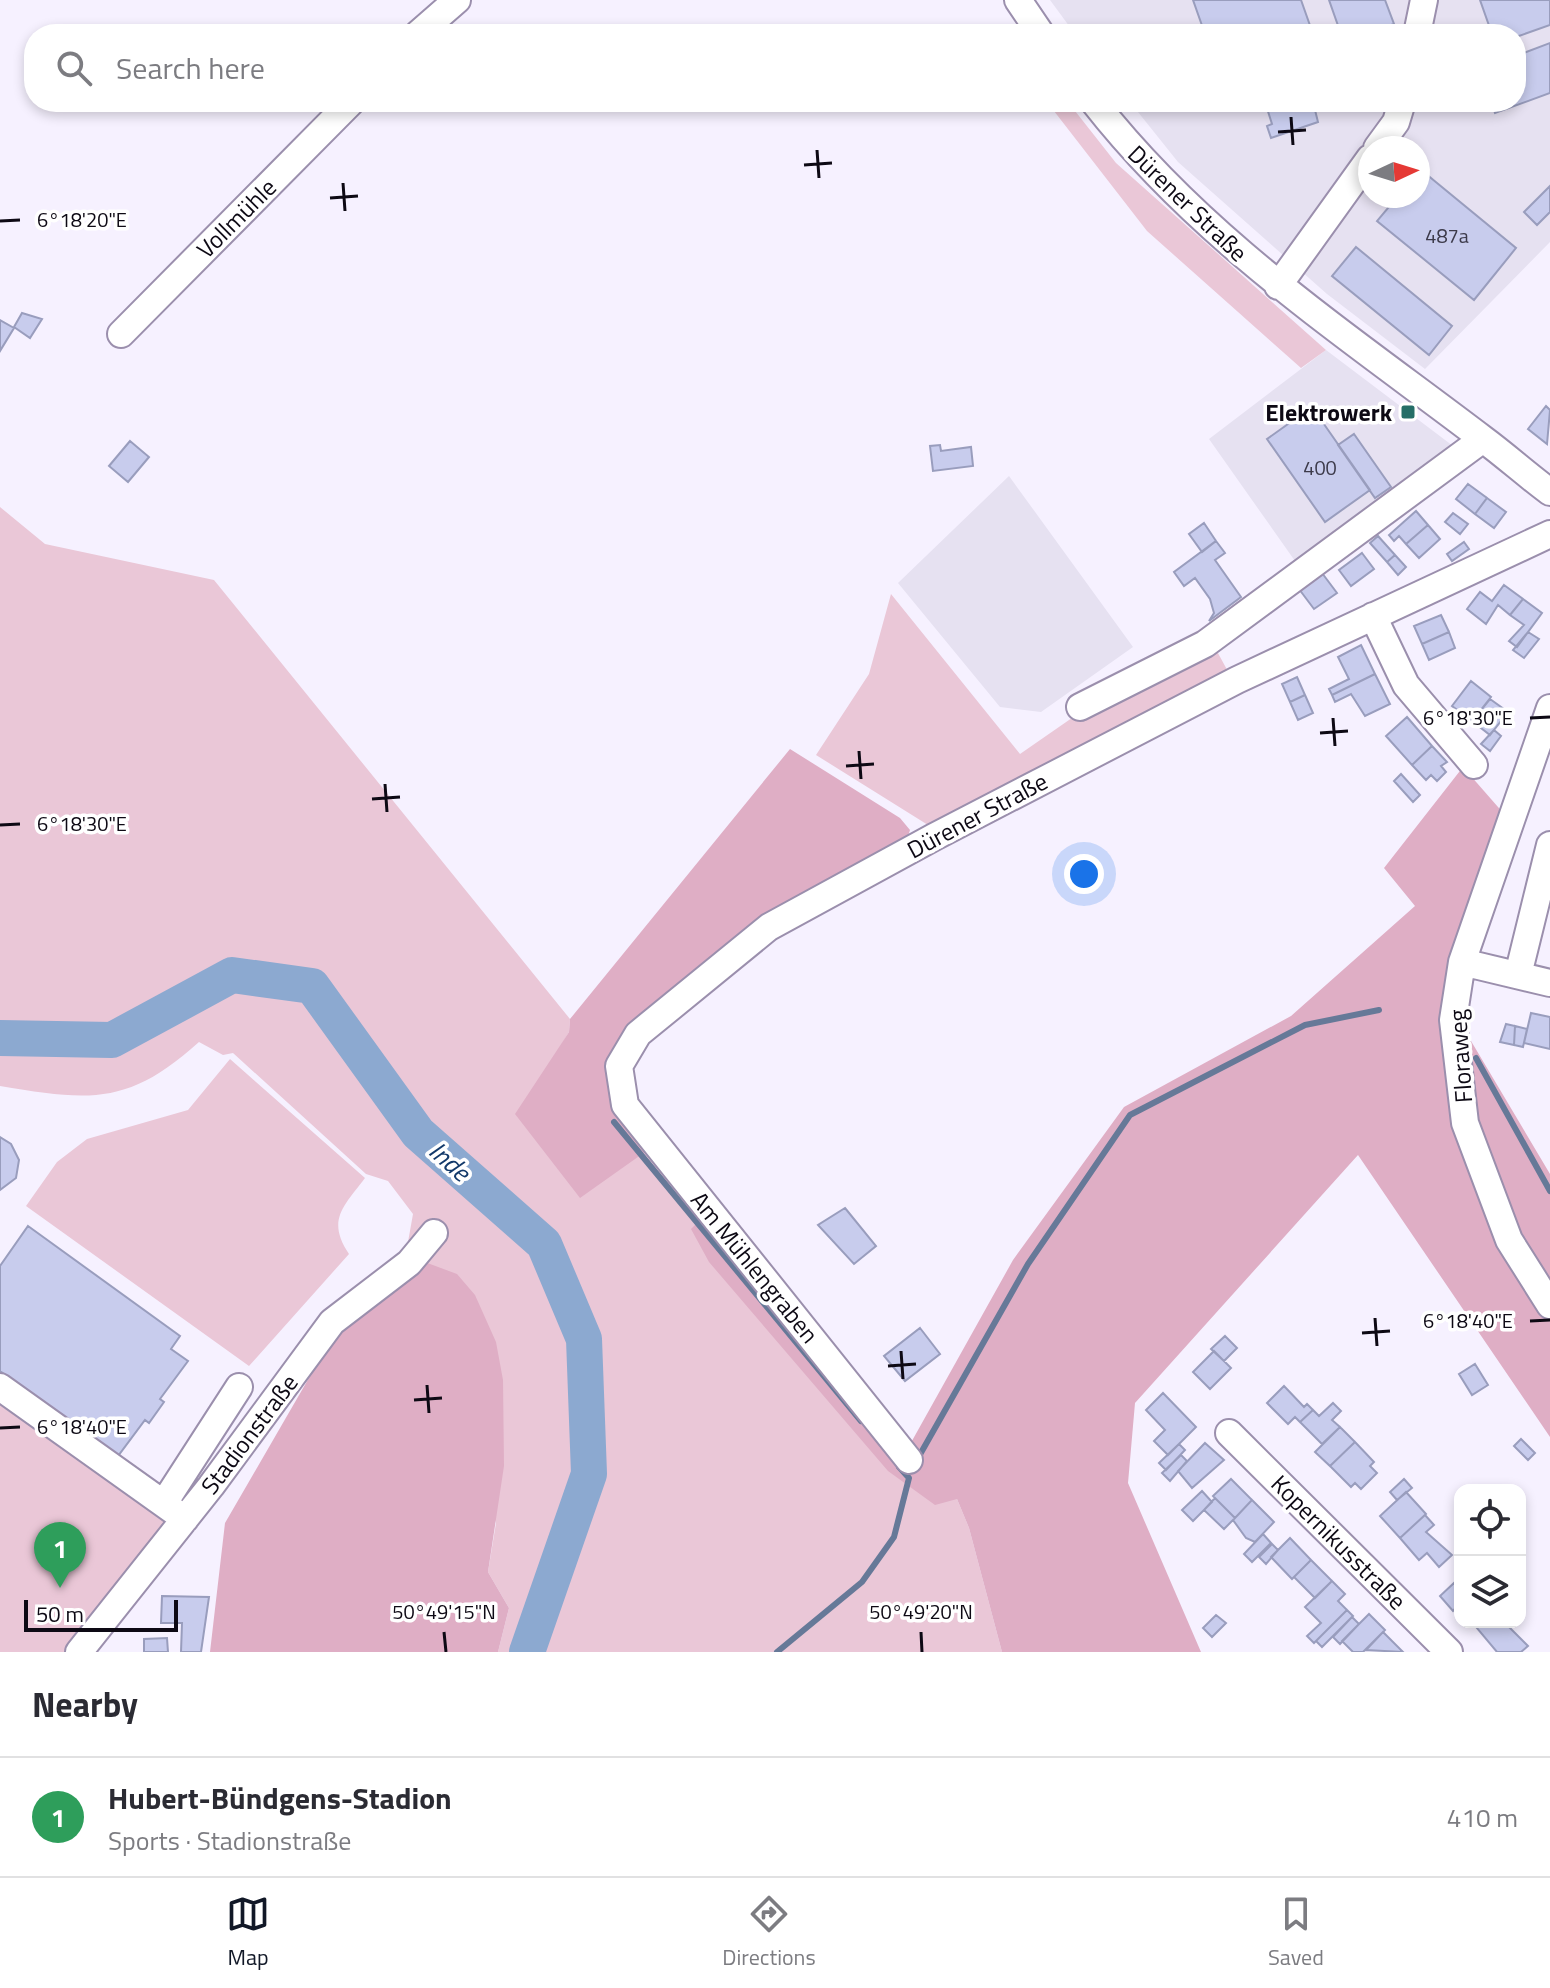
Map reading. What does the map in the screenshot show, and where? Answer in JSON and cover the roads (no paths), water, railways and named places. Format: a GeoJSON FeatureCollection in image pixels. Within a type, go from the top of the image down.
{"type":"FeatureCollection","features":[{"type":"Feature","properties":{"kind":"street"},"geometry":{"type":"LineString","coordinates":[[429,24],[457,0]]}},
{"type":"Feature","properties":{"kind":"street"},"geometry":{"type":"LineString","coordinates":[[1018,0],[1034,24]]}},
{"type":"Feature","properties":{"kind":"street"},"geometry":{"type":"LineString","coordinates":[[1419,24],[1424,0]]}},
{"type":"Feature","properties":{"kind":"street","name":"Vollmühle"},"geometry":{"type":"LineString","coordinates":[[121,334],[341,112]]}},
{"type":"Feature","properties":{"kind":"street","name":"Dürener Straße"},"geometry":{"type":"LineString","coordinates":[[1102,112],[1122,138],[1217,235],[1278,286],[1547,484]]}},
{"type":"Feature","properties":{"kind":"street"},"geometry":{"type":"LineString","coordinates":[[1386,136],[1399,112]]}},
{"type":"Feature","properties":{"kind":"street"},"geometry":{"type":"LineString","coordinates":[[1278,286],[1358,175]]}},
{"type":"Feature","properties":{"kind":"street"},"geometry":{"type":"LineString","coordinates":[[1080,707],[1205,644],[1483,439]]}},
{"type":"Feature","properties":{"kind":"street","name":"Dürener Straße"},"geometry":{"type":"LineString","coordinates":[[619,1066],[638,1034],[769,927],[1196,702],[1550,534]]}},
{"type":"Feature","properties":{"kind":"street"},"geometry":{"type":"LineString","coordinates":[[1373,616],[1406,685],[1474,765]]}},
{"type":"Feature","properties":{"kind":"street","name":"Floraweg"},"geometry":{"type":"LineString","coordinates":[[1550,708],[1462,962],[1453,1020],[1465,1123],[1509,1240],[1550,1305]]}},
{"type":"Feature","properties":{"kind":"street"},"geometry":{"type":"LineString","coordinates":[[1518,975],[1550,845]]}},
{"type":"Feature","properties":{"kind":"street"},"geometry":{"type":"LineString","coordinates":[[1462,962],[1550,983]]}},
{"type":"Feature","properties":{"kind":"street","name":"Am Mühlengraben"},"geometry":{"type":"LineString","coordinates":[[619,1066],[625,1105],[909,1460]]}},
{"type":"Feature","properties":{"kind":"street","name":"Stadionstraße"},"geometry":{"type":"LineString","coordinates":[[79,1652],[174,1511],[332,1322],[409,1263],[434,1233]]}},
{"type":"Feature","properties":{"kind":"street"},"geometry":{"type":"LineString","coordinates":[[0,1387],[174,1511],[239,1387]]}},
{"type":"Feature","properties":{"kind":"street","name":"Kopernikusstraße"},"geometry":{"type":"LineString","coordinates":[[1229,1433],[1449,1652]]}},
{"type":"Feature","properties":{"kind":"waterway","name":"Inde"},"geometry":{"type":"LineString","coordinates":[[0,1038],[112,1040],[232,975],[312,986],[418,1133],[544,1244],[584,1339],[589,1474],[527,1652]]}},
{"type":"Feature","properties":{"kind":"waterway"},"geometry":{"type":"LineString","coordinates":[[918,1458],[1028,1264],[1130,1115],[1305,1025],[1379,1010]]}},
{"type":"Feature","properties":{"kind":"waterway"},"geometry":{"type":"LineString","coordinates":[[1476,1058],[1550,1191]]}},
{"type":"Feature","properties":{"kind":"waterway"},"geometry":{"type":"LineString","coordinates":[[614,1122],[861,1421]]}},
{"type":"Feature","properties":{"kind":"waterway"},"geometry":{"type":"LineString","coordinates":[[777,1652],[862,1582],[894,1537],[909,1478],[899,1467]]}},
{"type":"Feature","properties":{"kind":"place","name":"Elektrowerk"},"geometry":{"type":"Point","coordinates":[1408,412]}},
{"type":"Feature","properties":{"kind":"place","name":"Hubert-Bündgens-Stadion"},"geometry":{"type":"Point","coordinates":[60,1588]}}]}
